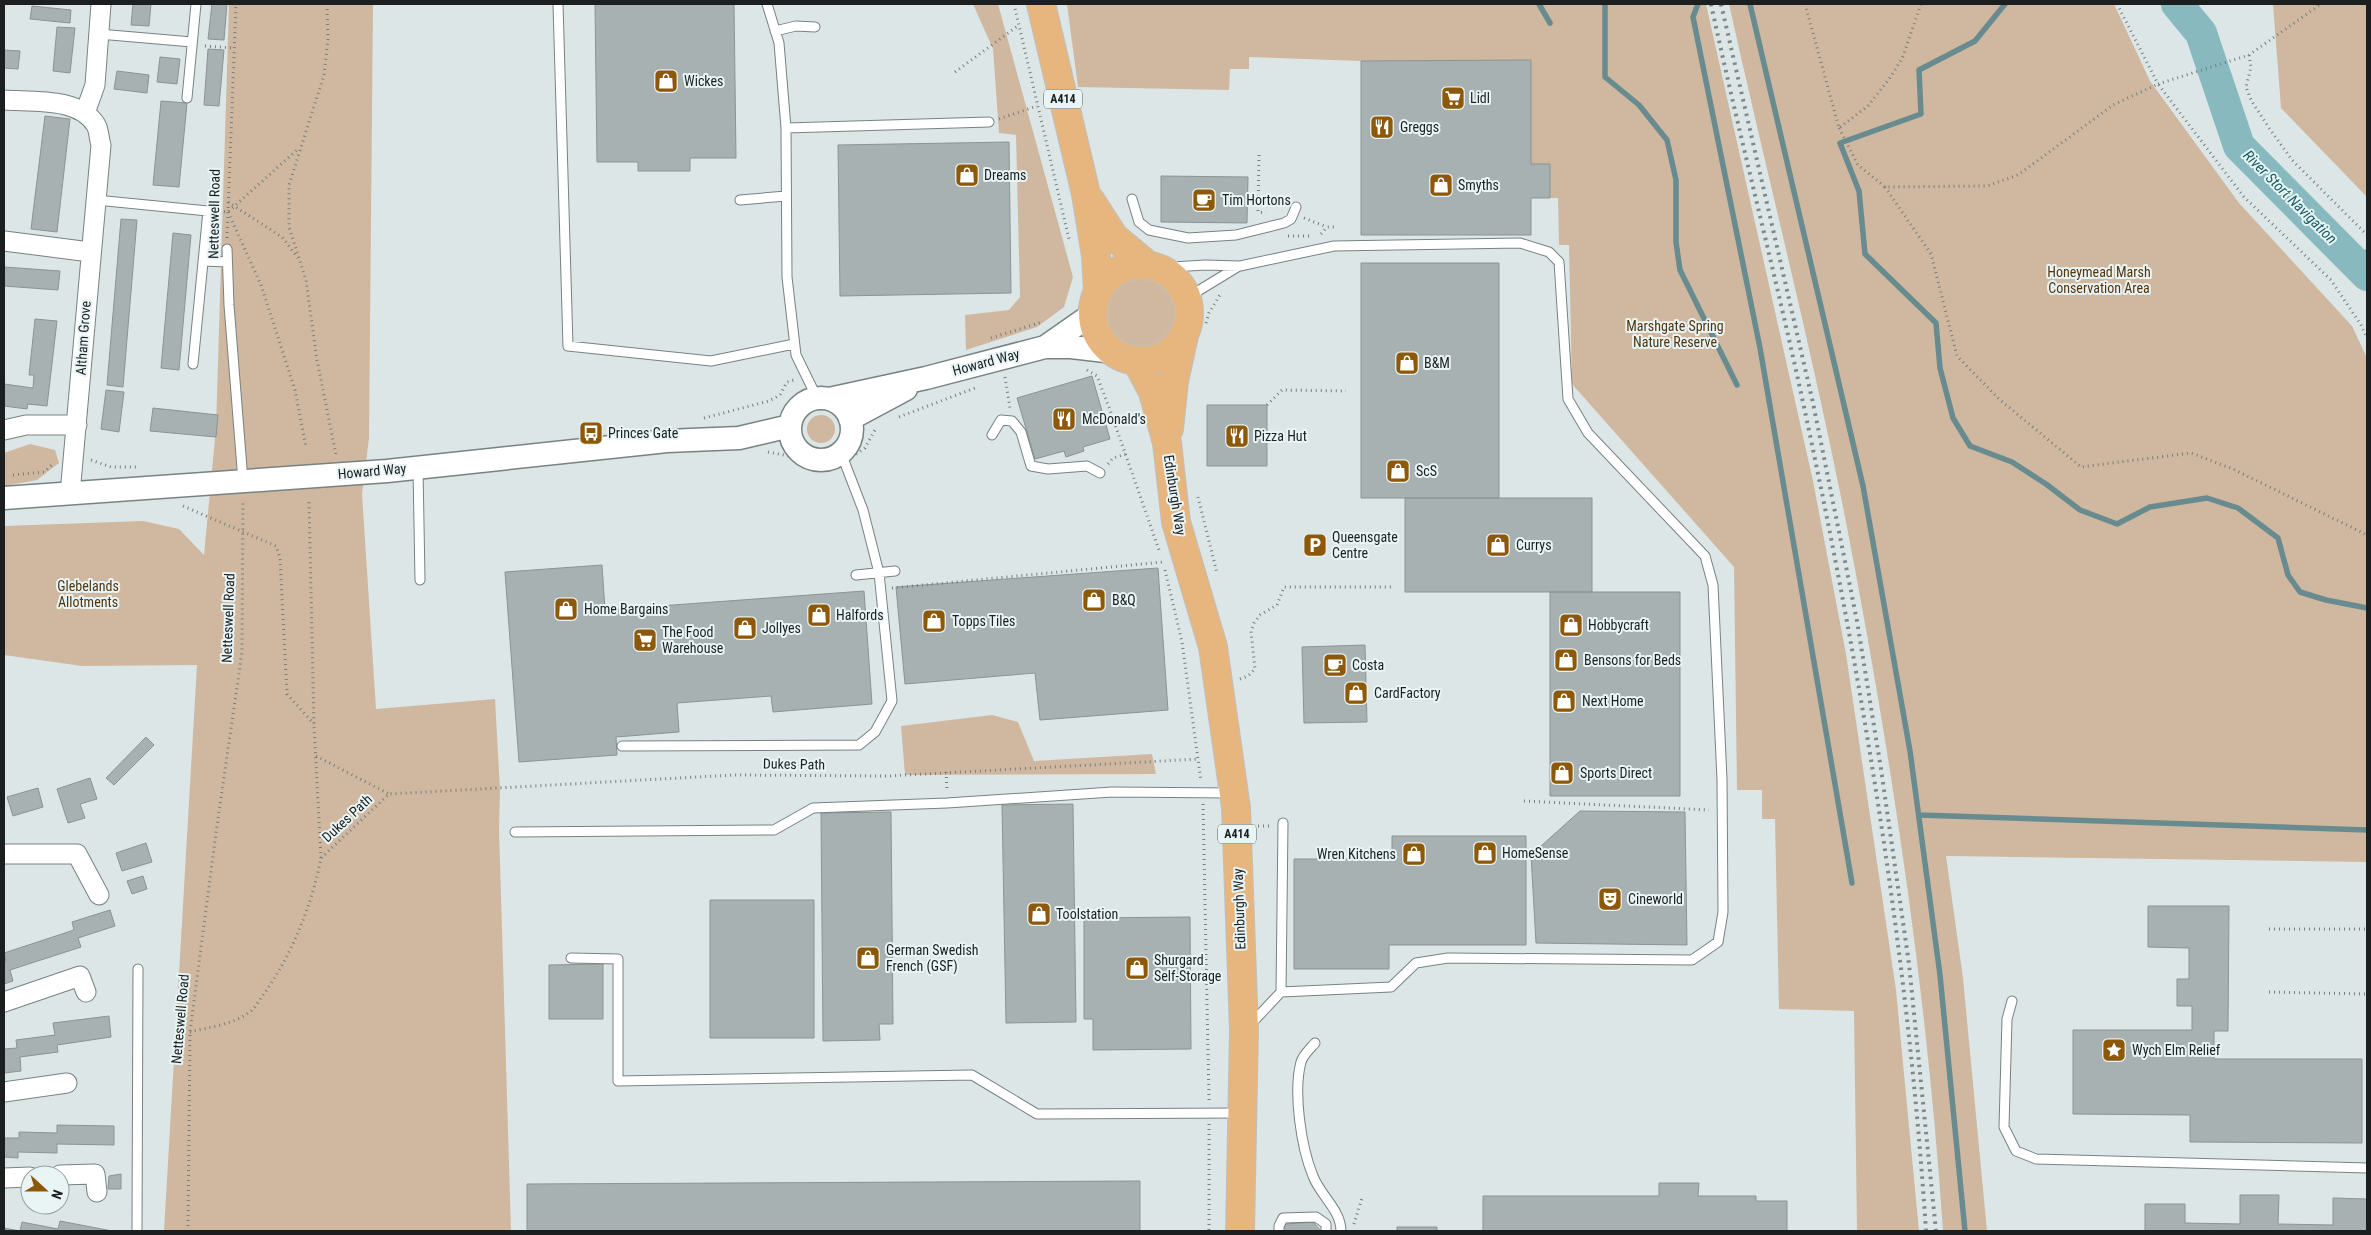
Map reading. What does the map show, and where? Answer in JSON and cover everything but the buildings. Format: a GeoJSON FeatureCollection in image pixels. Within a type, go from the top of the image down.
{"type":"FeatureCollection","features":[{"type":"Feature","properties":{"kind":"highway","name":"A414"},"geometry":{"type":"LineString","coordinates":[[1041,4],[1086,194],[1096,256],[1096,297]]}},
{"type":"Feature","properties":{"kind":"highway","name":"A414"},"geometry":{"type":"LineString","coordinates":[[1086,194],[1114,237],[1153,267]]}},
{"type":"Feature","properties":{"kind":"highway"},"geometry":{"type":"LineString","coordinates":[[1133,266],[1153,267],[1171,276],[1179,283],[1186,296],[1193,323],[1173,349],[1160,357],[1125,356],[1107,346],[1097,331],[1094,311],[1096,297],[1103,285],[1116,272],[1133,266]]}},
{"type":"Feature","properties":{"kind":"highway","name":"Edinburgh Way"},"geometry":{"type":"LineString","coordinates":[[1167,443],[1174,381],[1193,323]]}},
{"type":"Feature","properties":{"kind":"highway","name":"Edinburgh Way"},"geometry":{"type":"LineString","coordinates":[[1125,356],[1153,392],[1167,443],[1176,522],[1213,647],[1233,793],[1244,1031],[1240,1231]]}},
{"type":"Feature","properties":{"kind":"street"},"geometry":{"type":"LineString","coordinates":[[4,100],[56,104],[86,113],[95,85],[101,4]]}},
{"type":"Feature","properties":{"kind":"street","name":"Altham Grove"},"geometry":{"type":"LineString","coordinates":[[70,494],[100,145],[97,127],[86,113]]}},
{"type":"Feature","properties":{"kind":"street"},"geometry":{"type":"LineString","coordinates":[[4,241],[90,252]]}},
{"type":"Feature","properties":{"kind":"street"},"geometry":{"type":"LineString","coordinates":[[1045,346],[1088,317],[1096,297]]}},
{"type":"Feature","properties":{"kind":"street"},"geometry":{"type":"LineString","coordinates":[[1045,346],[1072,346],[1125,356]]}},
{"type":"Feature","properties":{"kind":"street","name":"Howard Way"},"geometry":{"type":"LineString","coordinates":[[823,399],[926,378],[1045,346]]}},
{"type":"Feature","properties":{"kind":"street","name":"Howard Way"},"geometry":{"type":"LineString","coordinates":[[850,419],[926,378]]}},
{"type":"Feature","properties":{"kind":"street"},"geometry":{"type":"LineString","coordinates":[[823,399],[845,410],[852,428],[851,438],[842,457],[813,460],[796,449],[792,442],[790,426],[793,416],[799,408],[823,399]]}},
{"type":"Feature","properties":{"kind":"street"},"geometry":{"type":"LineString","coordinates":[[4,430],[26,425],[77,425]]}},
{"type":"Feature","properties":{"kind":"street","name":"Howard Way"},"geometry":{"type":"LineString","coordinates":[[4,498],[418,467],[667,441],[739,438],[790,426]]}},
{"type":"Feature","properties":{"kind":"street","name":"Howard Way"},"geometry":{"type":"LineString","coordinates":[[739,438],[796,449]]}},
{"type":"Feature","properties":{"kind":"street"},"geometry":{"type":"LineString","coordinates":[[4,854],[77,854],[99,895]]}},
{"type":"Feature","properties":{"kind":"street"},"geometry":{"type":"LineString","coordinates":[[4,1002],[80,976],[86,992]]}},
{"type":"Feature","properties":{"kind":"street"},"geometry":{"type":"LineString","coordinates":[[4,1092],[67,1082]]}},
{"type":"Feature","properties":{"kind":"street"},"geometry":{"type":"LineString","coordinates":[[70,1175],[95,1174],[97,1192]]}},
{"type":"Feature","properties":{"kind":"street"},"geometry":{"type":"LineString","coordinates":[[4,1178],[20,1177]]}},
{"type":"Feature","properties":{"kind":"lane"},"geometry":{"type":"LineString","coordinates":[[187,98],[196,4]]}},
{"type":"Feature","properties":{"kind":"lane"},"geometry":{"type":"LineString","coordinates":[[558,4],[568,346],[712,361],[794,344]]}},
{"type":"Feature","properties":{"kind":"lane"},"geometry":{"type":"LineString","coordinates":[[767,4],[779,43],[786,128],[786,278],[794,344],[796,354],[806,376],[823,399]]}},
{"type":"Feature","properties":{"kind":"lane"},"geometry":{"type":"LineString","coordinates":[[775,31],[796,26],[815,27]]}},
{"type":"Feature","properties":{"kind":"lane"},"geometry":{"type":"LineString","coordinates":[[99,34],[192,42]]}},
{"type":"Feature","properties":{"kind":"lane"},"geometry":{"type":"LineString","coordinates":[[786,128],[989,122]]}},
{"type":"Feature","properties":{"kind":"lane"},"geometry":{"type":"LineString","coordinates":[[740,200],[786,196]]}},
{"type":"Feature","properties":{"kind":"lane"},"geometry":{"type":"LineString","coordinates":[[1132,199],[1139,222],[1149,230],[1188,238],[1236,235],[1284,223],[1294,211]]}},
{"type":"Feature","properties":{"kind":"lane"},"geometry":{"type":"LineString","coordinates":[[95,200],[208,211],[193,364]]}},
{"type":"Feature","properties":{"kind":"lane"},"geometry":{"type":"LineString","coordinates":[[1153,267],[1240,266],[1334,246],[1520,243],[1549,252],[1559,262],[1568,399],[1588,433],[1704,556],[1713,585],[1722,810],[1723,912],[1718,942],[1692,960],[1448,958],[1416,963],[1391,988],[1282,992],[1244,1031]]}},
{"type":"Feature","properties":{"kind":"lane","name":"Netteswell Road"},"geometry":{"type":"LineString","coordinates":[[227,248],[243,481]]}},
{"type":"Feature","properties":{"kind":"lane"},"geometry":{"type":"LineString","coordinates":[[204,261],[227,262]]}},
{"type":"Feature","properties":{"kind":"lane"},"geometry":{"type":"LineString","coordinates":[[1193,323],[1198,291],[1240,266]]}},
{"type":"Feature","properties":{"kind":"lane"},"geometry":{"type":"LineString","coordinates":[[992,435],[1001,420],[1012,421],[1021,432],[1032,466],[1048,469],[1086,466],[1100,473]]}},
{"type":"Feature","properties":{"kind":"lane"},"geometry":{"type":"LineString","coordinates":[[622,746],[859,745],[875,732],[892,701],[882,589],[863,510],[842,457]]}},
{"type":"Feature","properties":{"kind":"lane"},"geometry":{"type":"LineString","coordinates":[[418,467],[420,580]]}},
{"type":"Feature","properties":{"kind":"lane"},"geometry":{"type":"LineString","coordinates":[[856,574],[895,571]]}},
{"type":"Feature","properties":{"kind":"lane"},"geometry":{"type":"LineString","coordinates":[[515,832],[774,830],[813,808],[947,803],[1112,792],[1233,793]]}},
{"type":"Feature","properties":{"kind":"lane"},"geometry":{"type":"LineString","coordinates":[[1282,992],[1283,823]]}},
{"type":"Feature","properties":{"kind":"lane"},"geometry":{"type":"LineString","coordinates":[[571,958],[618,959],[618,1082],[972,1075],[1037,1114],[1242,1113]]}},
{"type":"Feature","properties":{"kind":"lane"},"geometry":{"type":"LineString","coordinates":[[137,1231],[138,969]]}},
{"type":"Feature","properties":{"kind":"lane"},"geometry":{"type":"LineString","coordinates":[[2012,1001],[2007,1019],[2004,1126],[2016,1152],[2036,1158],[2367,1168]]}},
{"type":"Feature","properties":{"kind":"lane"},"geometry":{"type":"LineString","coordinates":[[1315,1043],[1302,1060],[1296,1095],[1313,1177],[1333,1207],[1341,1231]]}},
{"type":"Feature","properties":{"kind":"lane"},"geometry":{"type":"LineString","coordinates":[[1279,1231],[1283,1218],[1316,1217],[1326,1224],[1326,1231]]}},
{"type":"Feature","properties":{"kind":"path","name":"Netteswell Road"},"geometry":{"type":"LineString","coordinates":[[227,248],[236,4]]}},
{"type":"Feature","properties":{"kind":"path"},"geometry":{"type":"LineString","coordinates":[[327,4],[328,39],[324,75],[288,185],[289,227],[306,280],[317,360],[336,456],[343,455]]}},
{"type":"Feature","properties":{"kind":"path"},"geometry":{"type":"LineString","coordinates":[[1014,4],[1069,240]]}},
{"type":"Feature","properties":{"kind":"path"},"geometry":{"type":"LineString","coordinates":[[1805,4],[1838,128],[1858,165],[1885,187],[1931,254],[1957,356],[1999,399],[2081,467],[2191,453],[2233,469],[2367,535]]}},
{"type":"Feature","properties":{"kind":"path"},"geometry":{"type":"LineString","coordinates":[[1838,128],[1868,106],[1889,79],[1902,59],[1921,4]]}},
{"type":"Feature","properties":{"kind":"path"},"geometry":{"type":"LineString","coordinates":[[2117,4],[2158,84],[2244,197],[2331,280],[2362,326],[2367,338]]}},
{"type":"Feature","properties":{"kind":"path"},"geometry":{"type":"LineString","coordinates":[[1885,187],[1987,186],[2018,174],[2113,105],[2158,84],[2249,55],[2321,4]]}},
{"type":"Feature","properties":{"kind":"path"},"geometry":{"type":"LineString","coordinates":[[955,72],[1019,26]]}},
{"type":"Feature","properties":{"kind":"path"},"geometry":{"type":"LineString","coordinates":[[192,42],[209,47],[234,48]]}},
{"type":"Feature","properties":{"kind":"path"},"geometry":{"type":"LineString","coordinates":[[2249,55],[2251,67],[2246,87],[2251,100],[2269,128],[2292,160],[2367,235]]}},
{"type":"Feature","properties":{"kind":"path"},"geometry":{"type":"LineString","coordinates":[[989,122],[1037,106]]}},
{"type":"Feature","properties":{"kind":"path"},"geometry":{"type":"LineString","coordinates":[[299,148],[228,212],[261,284],[295,390],[306,448]]}},
{"type":"Feature","properties":{"kind":"path"},"geometry":{"type":"LineString","coordinates":[[1259,155],[1258,212],[1294,211],[1327,227],[1334,227]]}},
{"type":"Feature","properties":{"kind":"path"},"geometry":{"type":"LineString","coordinates":[[228,202],[282,237],[300,261]]}},
{"type":"Feature","properties":{"kind":"path"},"geometry":{"type":"LineString","coordinates":[[1285,236],[1318,236],[1327,227]]}},
{"type":"Feature","properties":{"kind":"path"},"geometry":{"type":"LineString","coordinates":[[1193,323],[1208,313],[1223,291]]}},
{"type":"Feature","properties":{"kind":"path"},"geometry":{"type":"LineString","coordinates":[[987,340],[1044,322]]}},
{"type":"Feature","properties":{"kind":"path"},"geometry":{"type":"LineString","coordinates":[[1087,370],[1097,376],[1163,562],[1182,642],[1199,764]]}},
{"type":"Feature","properties":{"kind":"path"},"geometry":{"type":"LineString","coordinates":[[995,380],[1014,374]]}},
{"type":"Feature","properties":{"kind":"path"},"geometry":{"type":"LineString","coordinates":[[695,420],[769,401],[780,395],[788,382],[806,376]]}},
{"type":"Feature","properties":{"kind":"path"},"geometry":{"type":"LineString","coordinates":[[1004,376],[1012,421]]}},
{"type":"Feature","properties":{"kind":"path"},"geometry":{"type":"LineString","coordinates":[[896,419],[977,387]]}},
{"type":"Feature","properties":{"kind":"path"},"geometry":{"type":"LineString","coordinates":[[1267,405],[1282,390],[1346,391]]}},
{"type":"Feature","properties":{"kind":"path"},"geometry":{"type":"LineString","coordinates":[[768,443],[766,452],[794,457],[818,470],[842,457],[865,448],[878,426]]}},
{"type":"Feature","properties":{"kind":"path"},"geometry":{"type":"LineString","coordinates":[[1100,473],[1113,458],[1126,454]]}},
{"type":"Feature","properties":{"kind":"path","name":"Netteswell Road"},"geometry":{"type":"LineString","coordinates":[[188,1231],[190,1032],[242,652],[243,481]]}},
{"type":"Feature","properties":{"kind":"path"},"geometry":{"type":"LineString","coordinates":[[1197,494],[1217,575]]}},
{"type":"Feature","properties":{"kind":"path"},"geometry":{"type":"LineString","coordinates":[[190,1032],[227,1022],[252,1010],[257,1004],[272,983],[298,931],[321,858],[314,725],[309,502]]}},
{"type":"Feature","properties":{"kind":"path"},"geometry":{"type":"LineString","coordinates":[[178,504],[242,533],[254,534],[276,546],[280,558],[287,694],[314,725]]}},
{"type":"Feature","properties":{"kind":"path"},"geometry":{"type":"LineString","coordinates":[[882,589],[1163,562]]}},
{"type":"Feature","properties":{"kind":"path"},"geometry":{"type":"LineString","coordinates":[[1236,671],[1237,680],[1248,676],[1255,669],[1252,631],[1254,623],[1260,615],[1277,605],[1284,587],[1393,587]]}},
{"type":"Feature","properties":{"kind":"path","name":"Dukes Path"},"geometry":{"type":"LineString","coordinates":[[316,756],[389,794],[732,775],[889,776],[1198,759]]}},
{"type":"Feature","properties":{"kind":"path"},"geometry":{"type":"LineString","coordinates":[[946,772],[947,803]]}},
{"type":"Feature","properties":{"kind":"path","name":"Dukes Path"},"geometry":{"type":"LineString","coordinates":[[321,858],[389,794]]}},
{"type":"Feature","properties":{"kind":"path"},"geometry":{"type":"LineString","coordinates":[[1524,801],[1722,810]]}},
{"type":"Feature","properties":{"kind":"path"},"geometry":{"type":"LineString","coordinates":[[1204,817],[1210,1231]]}},
{"type":"Feature","properties":{"kind":"path"},"geometry":{"type":"LineString","coordinates":[[1255,821],[1255,826]]}},
{"type":"Feature","properties":{"kind":"path"},"geometry":{"type":"LineString","coordinates":[[2269,929],[2365,929]]}},
{"type":"Feature","properties":{"kind":"path"},"geometry":{"type":"LineString","coordinates":[[2269,992],[2365,994]]}},
{"type":"Feature","properties":{"kind":"path"},"geometry":{"type":"LineString","coordinates":[[1351,1231],[1362,1198]]}},
{"type":"Feature","properties":{"kind":"green space","name":"Glebelands Allotments"},"geometry":{"type":"Polygon","coordinates":[[[229,4],[373,4],[369,438],[362,494],[376,709],[495,699],[500,790],[499,829],[511,1231],[164,1231],[197,665],[82,666],[4,655],[4,526],[143,521],[179,529],[204,555],[216,428],[229,4]]]}},
{"type":"Feature","properties":{"kind":"green space"},"geometry":{"type":"Polygon","coordinates":[[[973,4],[998,4],[1073,277],[1064,307],[1037,327],[966,350],[965,315],[1009,310],[1020,297],[1016,135],[999,133],[993,49],[973,4]]]}},
{"type":"Feature","properties":{"kind":"green space","name":"Marshgate Spring Nature Reserve"},"geometry":{"type":"Polygon","coordinates":[[[1067,4],[1706,4],[1813,481],[1846,654],[1896,990],[1919,1231],[1857,1231],[1854,1011],[1779,1009],[1775,819],[1762,819],[1762,790],[1737,790],[1734,567],[1572,384],[1569,245],[1559,245],[1558,198],[1550,198],[1550,164],[1531,164],[1531,61],[1361,61],[1249,57],[1249,69],[1230,69],[1229,90],[1078,87],[1067,4]]]}},
{"type":"Feature","properties":{"kind":"green space","name":"Honeymead Marsh Conservation Area"},"geometry":{"type":"Polygon","coordinates":[[[1729,4],[2114,4],[2150,81],[2239,203],[2352,326],[2367,358],[2367,862],[1946,856],[1963,978],[1987,1231],[1943,1231],[1936,1141],[1917,962],[1892,784],[1862,606],[1832,453],[1729,4]]]}},
{"type":"Feature","properties":{"kind":"green space"},"geometry":{"type":"Polygon","coordinates":[[[2273,4],[2367,4],[2367,197],[2281,108],[2273,4]]]}},
{"type":"Feature","properties":{"kind":"green space"},"geometry":{"type":"Polygon","coordinates":[[[1142,278],[1162,284],[1172,294],[1178,314],[1172,334],[1162,344],[1142,350],[1122,344],[1112,334],[1106,314],[1112,294],[1122,284],[1142,278]]]}},
{"type":"Feature","properties":{"kind":"green space"},"geometry":{"type":"Polygon","coordinates":[[[821,415],[831,419],[835,429],[831,439],[821,443],[811,439],[807,429],[811,419],[821,415]]]}},
{"type":"Feature","properties":{"kind":"green space"},"geometry":{"type":"Polygon","coordinates":[[[30,444],[55,450],[59,463],[37,480],[4,486],[4,453],[30,444]]]}},
{"type":"Feature","properties":{"kind":"green space"},"geometry":{"type":"Polygon","coordinates":[[[992,715],[1018,722],[1034,761],[1152,754],[1156,774],[905,775],[901,726],[992,715]]]}},
{"type":"Feature","properties":{"kind":"waterway"},"geometry":{"type":"LineString","coordinates":[[1539,4],[1550,23]]}},
{"type":"Feature","properties":{"kind":"waterway"},"geometry":{"type":"LineString","coordinates":[[1605,4],[1605,77],[1639,105],[1667,140],[1676,180],[1676,242],[1680,270],[1737,385]]}},
{"type":"Feature","properties":{"kind":"waterway"},"geometry":{"type":"LineString","coordinates":[[1698,4],[1693,17],[1760,348],[1852,883]]}},
{"type":"Feature","properties":{"kind":"waterway"},"geometry":{"type":"LineString","coordinates":[[1750,4],[1863,486],[1910,751],[1940,975],[1965,1231]]}},
{"type":"Feature","properties":{"kind":"waterway"},"geometry":{"type":"LineString","coordinates":[[2005,4],[1975,41],[1919,70],[1921,114],[1840,143],[1859,191],[1865,254],[1936,323],[1940,368],[1953,418],[1970,446],[2012,462],[2046,484],[2080,510],[2117,524],[2150,507],[2207,498],[2238,508],[2278,538],[2288,575],[2300,592],[2326,600],[2367,608]]}},
{"type":"Feature","properties":{"kind":"waterway","name":"River Stort Navigation"},"geometry":{"type":"LineString","coordinates":[[2177,4],[2201,33],[2239,146],[2367,275]]}},
{"type":"Feature","properties":{"kind":"waterway"},"geometry":{"type":"LineString","coordinates":[[2351,258],[2367,252]]}},
{"type":"Feature","properties":{"kind":"waterway"},"geometry":{"type":"LineString","coordinates":[[1919,815],[2367,830]]}},
{"type":"Feature","properties":{"kind":"railway"},"geometry":{"type":"LineString","coordinates":[[1711,4],[1804,407],[1845,611],[1880,817],[1895,920],[1908,1024],[1926,1231]]}},
{"type":"Feature","properties":{"kind":"railway"},"geometry":{"type":"LineString","coordinates":[[1721,4],[1813,403],[1857,621],[1881,769],[1909,964],[1936,1231]]}},
{"type":"Feature","properties":{"kind":"place","name":"Wickes"},"geometry":{"type":"Point","coordinates":[666,81]}},
{"type":"Feature","properties":{"kind":"place","name":"Lidl"},"geometry":{"type":"Point","coordinates":[1453,98]}},
{"type":"Feature","properties":{"kind":"place","name":"Greggs"},"geometry":{"type":"Point","coordinates":[1382,127]}},
{"type":"Feature","properties":{"kind":"place","name":"Dreams"},"geometry":{"type":"Point","coordinates":[967,175]}},
{"type":"Feature","properties":{"kind":"place","name":"Smyths"},"geometry":{"type":"Point","coordinates":[1441,185]}},
{"type":"Feature","properties":{"kind":"place","name":"Tim Hortons"},"geometry":{"type":"Point","coordinates":[1204,200]}},
{"type":"Feature","properties":{"kind":"place","name":"B&M"},"geometry":{"type":"Point","coordinates":[1407,363]}},
{"type":"Feature","properties":{"kind":"place","name":"McDonald's"},"geometry":{"type":"Point","coordinates":[1064,419]}},
{"type":"Feature","properties":{"kind":"place","name":"Princes Gate"},"geometry":{"type":"Point","coordinates":[591,433]}},
{"type":"Feature","properties":{"kind":"place","name":"Pizza Hut"},"geometry":{"type":"Point","coordinates":[1237,436]}},
{"type":"Feature","properties":{"kind":"place","name":"ScS"},"geometry":{"type":"Point","coordinates":[1398,471]}},
{"type":"Feature","properties":{"kind":"place","name":"Queensgate Centre"},"geometry":{"type":"Point","coordinates":[1315,545]}},
{"type":"Feature","properties":{"kind":"place","name":"Currys"},"geometry":{"type":"Point","coordinates":[1498,545]}},
{"type":"Feature","properties":{"kind":"place","name":"B&Q"},"geometry":{"type":"Point","coordinates":[1094,600]}},
{"type":"Feature","properties":{"kind":"place","name":"Home Bargains"},"geometry":{"type":"Point","coordinates":[566,609]}},
{"type":"Feature","properties":{"kind":"place","name":"Halfords"},"geometry":{"type":"Point","coordinates":[819,615]}},
{"type":"Feature","properties":{"kind":"place","name":"Topps Tiles"},"geometry":{"type":"Point","coordinates":[934,621]}},
{"type":"Feature","properties":{"kind":"place","name":"Hobbycraft"},"geometry":{"type":"Point","coordinates":[1571,625]}},
{"type":"Feature","properties":{"kind":"place","name":"Jollyes"},"geometry":{"type":"Point","coordinates":[745,628]}},
{"type":"Feature","properties":{"kind":"place","name":"The Food Warehouse"},"geometry":{"type":"Point","coordinates":[645,640]}},
{"type":"Feature","properties":{"kind":"place","name":"Bensons for Beds"},"geometry":{"type":"Point","coordinates":[1566,660]}},
{"type":"Feature","properties":{"kind":"place","name":"Costa"},"geometry":{"type":"Point","coordinates":[1335,665]}},
{"type":"Feature","properties":{"kind":"place","name":"CardFactory"},"geometry":{"type":"Point","coordinates":[1356,693]}},
{"type":"Feature","properties":{"kind":"place","name":"Next Home"},"geometry":{"type":"Point","coordinates":[1564,701]}},
{"type":"Feature","properties":{"kind":"place","name":"Sports Direct"},"geometry":{"type":"Point","coordinates":[1562,773]}},
{"type":"Feature","properties":{"kind":"place","name":"HomeSense"},"geometry":{"type":"Point","coordinates":[1485,853]}},
{"type":"Feature","properties":{"kind":"place","name":"Wren Kitchens"},"geometry":{"type":"Point","coordinates":[1414,854]}},
{"type":"Feature","properties":{"kind":"place","name":"Cineworld"},"geometry":{"type":"Point","coordinates":[1610,899]}},
{"type":"Feature","properties":{"kind":"place","name":"Toolstation"},"geometry":{"type":"Point","coordinates":[1039,914]}},
{"type":"Feature","properties":{"kind":"place","name":"German Swedish French (GSF)"},"geometry":{"type":"Point","coordinates":[868,958]}},
{"type":"Feature","properties":{"kind":"place","name":"Shurgard Self-Storage"},"geometry":{"type":"Point","coordinates":[1137,968]}},
{"type":"Feature","properties":{"kind":"place","name":"Wych Elm Relief"},"geometry":{"type":"Point","coordinates":[2114,1050]}}]}
